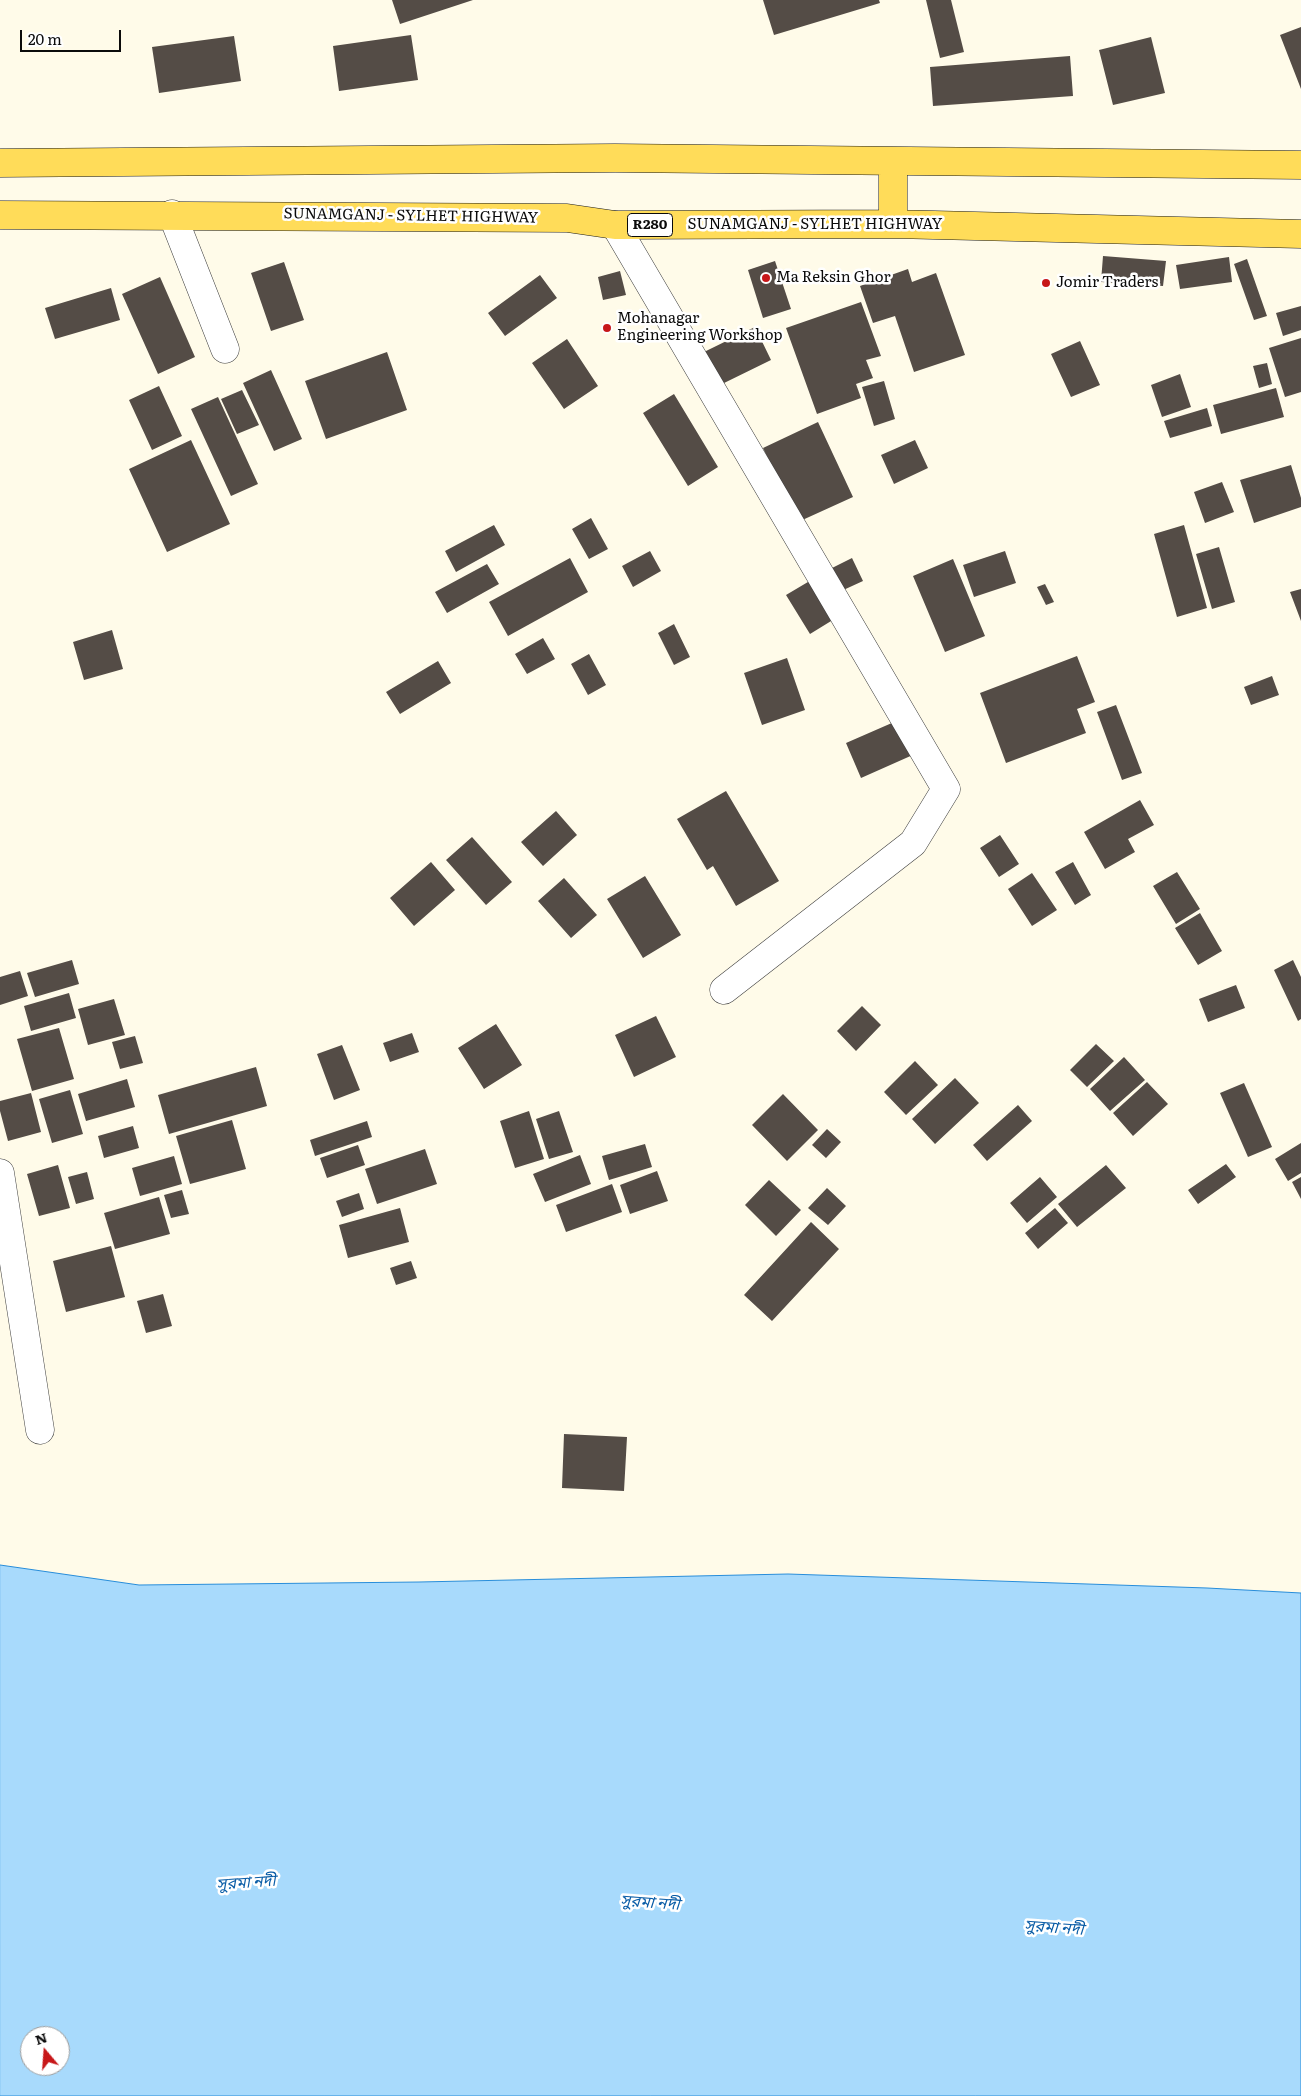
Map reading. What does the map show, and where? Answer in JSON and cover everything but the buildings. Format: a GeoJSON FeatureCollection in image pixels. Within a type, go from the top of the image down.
{"type":"FeatureCollection","features":[{"type":"Feature","properties":{"kind":"main road"},"geometry":{"type":"LineString","coordinates":[[0,163],[605,158],[1301,165]]}},
{"type":"Feature","properties":{"kind":"main road"},"geometry":{"type":"LineString","coordinates":[[893,224],[894,161]]}},
{"type":"Feature","properties":{"kind":"main road","name":"SUNAMGANJ - SYLHET HIGHWAY"},"geometry":{"type":"LineString","coordinates":[[0,215],[172,214],[567,218],[615,225],[893,224],[1301,234]]}},
{"type":"Feature","properties":{"kind":"street"},"geometry":{"type":"LineString","coordinates":[[172,214],[225,349]]}},
{"type":"Feature","properties":{"kind":"street"},"geometry":{"type":"LineString","coordinates":[[615,225],[946,789],[913,843],[724,990]]}},
{"type":"Feature","properties":{"kind":"street"},"geometry":{"type":"LineString","coordinates":[[0,1173],[40,1430]]}},
{"type":"Feature","properties":{"kind":"water","name":"সুরমা নদী"},"geometry":{"type":"Polygon","coordinates":[[[0,1565],[139,1585],[419,1582],[788,1574],[1207,1588],[1301,1593],[1301,2096],[0,2096],[0,1565]]]}},
{"type":"Feature","properties":{"kind":"place","name":"Ma Reksin Ghor"},"geometry":{"type":"Point","coordinates":[766,278]}},
{"type":"Feature","properties":{"kind":"place","name":"Jomir Traders"},"geometry":{"type":"Point","coordinates":[1046,283]}},
{"type":"Feature","properties":{"kind":"place","name":"Mohanagar Engineering Workshop"},"geometry":{"type":"Point","coordinates":[607,328]}}]}
